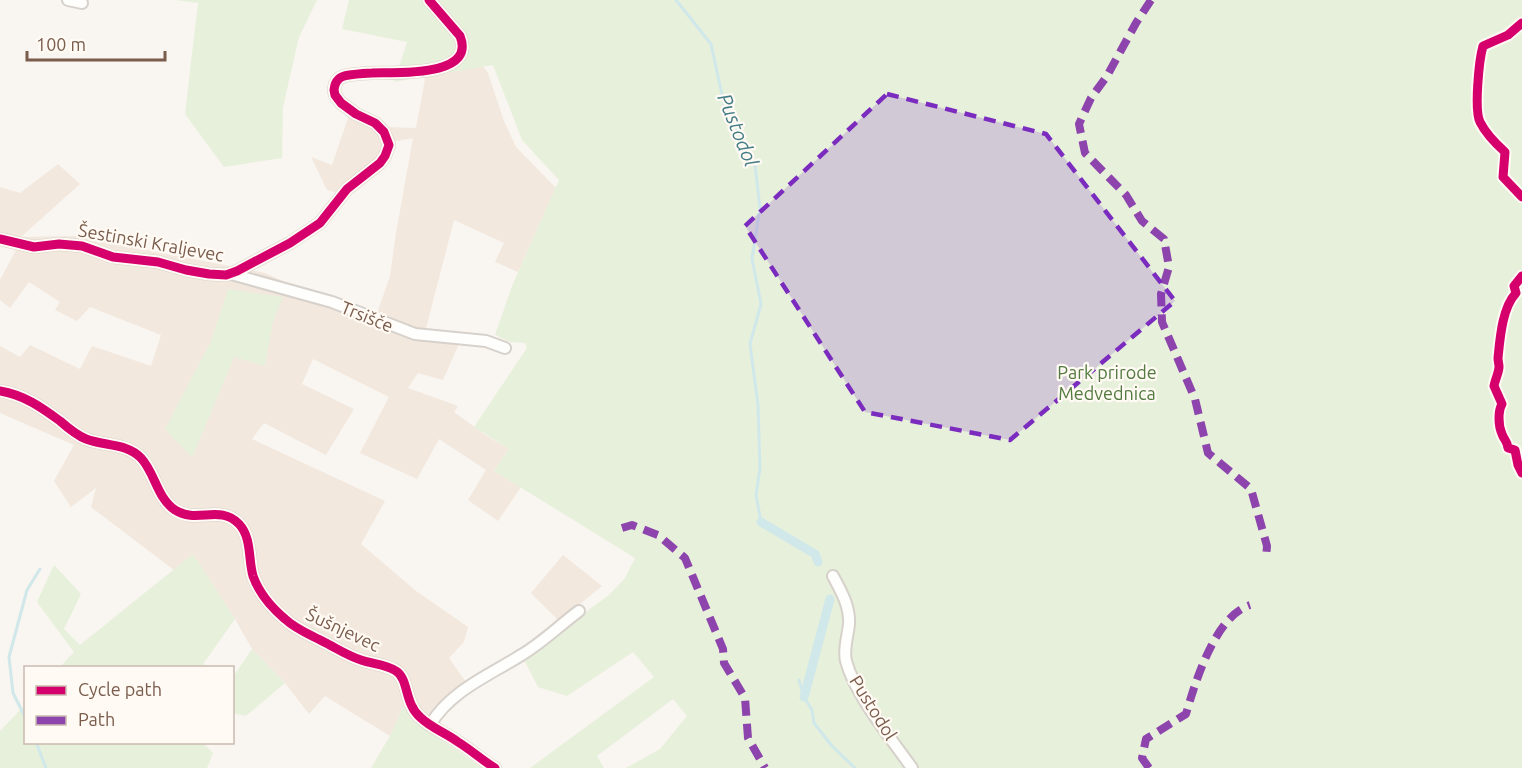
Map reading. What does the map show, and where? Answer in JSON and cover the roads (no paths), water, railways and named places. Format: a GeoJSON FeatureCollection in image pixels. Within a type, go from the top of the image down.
{"type":"FeatureCollection","features":[{"type":"Feature","properties":{"kind":"street"},"geometry":{"type":"LineString","coordinates":[[68,0],[82,3]]}},
{"type":"Feature","properties":{"kind":"street","name":"Šestinski Kraljevec"},"geometry":{"type":"LineString","coordinates":[[0,239],[34,247],[72,245],[113,257],[158,262],[186,270],[220,275],[231,274],[280,249],[320,223],[347,189],[380,163],[385,156],[388,145],[384,132],[375,123],[356,114],[337,99],[334,90],[338,79],[342,75],[431,70],[447,66],[461,53],[460,36],[429,0]]}},
{"type":"Feature","properties":{"kind":"street","name":"Trsišče"},"geometry":{"type":"LineString","coordinates":[[231,274],[324,300],[415,334],[486,341],[505,348]]}},
{"type":"Feature","properties":{"kind":"street","name":"Šušnjevec"},"geometry":{"type":"LineString","coordinates":[[0,392],[21,396],[39,405],[82,438],[122,447],[135,453],[146,464],[163,498],[176,511],[194,516],[216,513],[231,518],[240,525],[245,533],[254,577],[261,592],[288,622],[305,633],[359,659],[398,672],[402,676],[411,706],[420,718],[495,768]]}},
{"type":"Feature","properties":{"kind":"street","name":"Pustodol"},"geometry":{"type":"LineString","coordinates":[[833,576],[848,607],[849,624],[845,658],[850,674],[871,710],[912,768]]}},
{"type":"Feature","properties":{"kind":"street"},"geometry":{"type":"LineString","coordinates":[[430,725],[440,710],[458,693],[540,643],[579,611]]}},
{"type":"Feature","properties":{"kind":"waterway","name":"Pustodol"},"geometry":{"type":"LineString","coordinates":[[676,0],[711,44],[724,104],[755,165],[760,208],[752,259],[761,304],[750,344],[758,405],[760,468],[756,495],[761,522]]}},
{"type":"Feature","properties":{"kind":"waterway"},"geometry":{"type":"LineString","coordinates":[[761,522],[815,554],[818,562]]}},
{"type":"Feature","properties":{"kind":"waterway"},"geometry":{"type":"LineString","coordinates":[[24,715],[13,693],[9,657],[27,590],[40,569]]}},
{"type":"Feature","properties":{"kind":"waterway"},"geometry":{"type":"LineString","coordinates":[[804,697],[830,599]]}},
{"type":"Feature","properties":{"kind":"waterway","name":"Pustodol"},"geometry":{"type":"LineString","coordinates":[[799,680],[804,697],[812,710],[814,723],[832,746],[855,768]]}},
{"type":"Feature","properties":{"kind":"waterway"},"geometry":{"type":"LineString","coordinates":[[37,744],[46,768]]}},
{"type":"Feature","properties":{"kind":"park label","name":"Park prirode Medvednica"},"geometry":{"type":"Point","coordinates":[1107,383]}}]}
